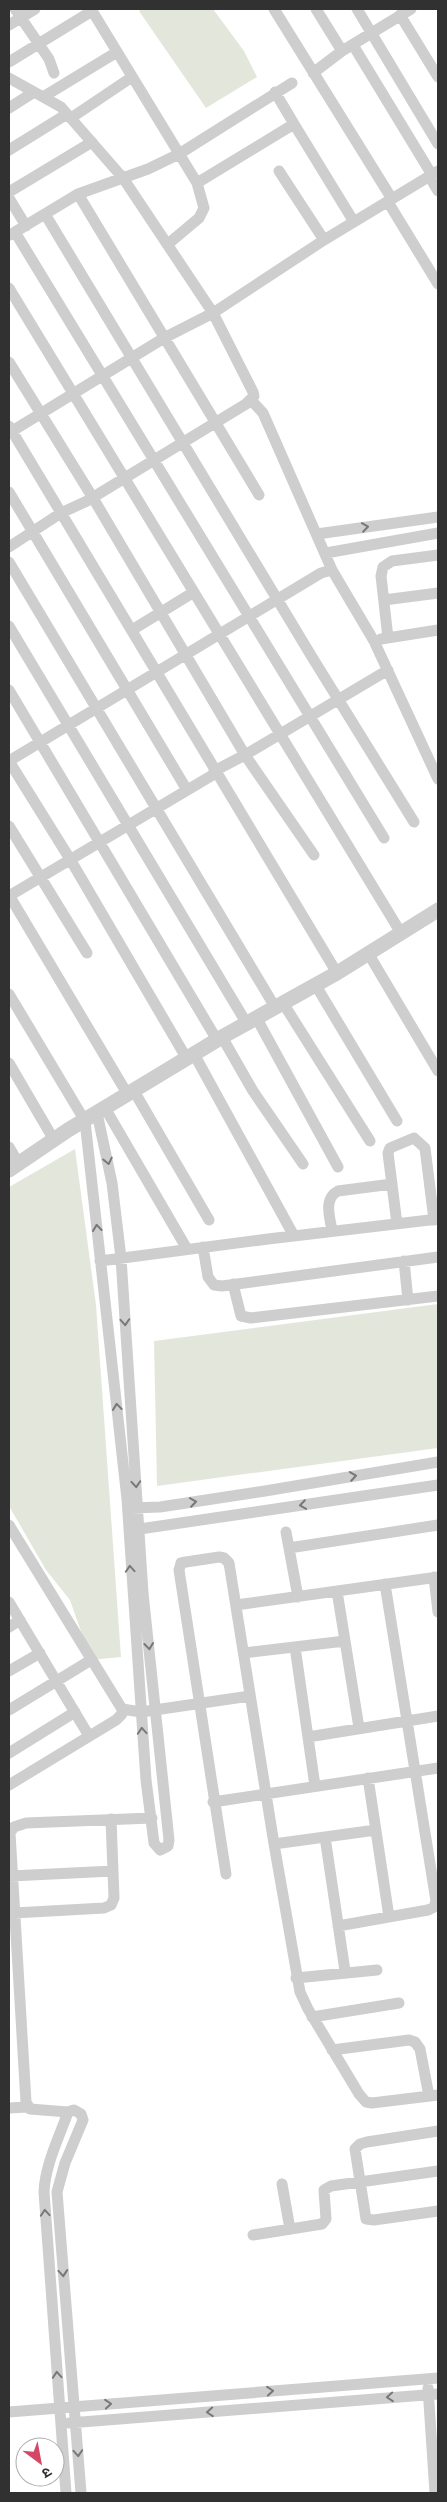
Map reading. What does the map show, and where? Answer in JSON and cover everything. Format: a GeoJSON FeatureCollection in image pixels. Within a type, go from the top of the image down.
{"type":"FeatureCollection","features":[{"type":"Feature","properties":{"kind":"street"},"geometry":{"type":"LineString","coordinates":[[9,25],[18,13],[36,9]]}},
{"type":"Feature","properties":{"kind":"street"},"geometry":{"type":"LineString","coordinates":[[274,9],[390,200],[438,284]]}},
{"type":"Feature","properties":{"kind":"street"},"geometry":{"type":"LineString","coordinates":[[316,9],[342,51]]}},
{"type":"Feature","properties":{"kind":"street"},"geometry":{"type":"LineString","coordinates":[[357,9],[438,144]]}},
{"type":"Feature","properties":{"kind":"street"},"geometry":{"type":"LineString","coordinates":[[313,73],[342,51],[411,9]]}},
{"type":"Feature","properties":{"kind":"street"},"geometry":{"type":"LineString","coordinates":[[9,62],[91,10],[197,183],[204,208],[199,218],[168,244]]}},
{"type":"Feature","properties":{"kind":"street"},"geometry":{"type":"LineString","coordinates":[[18,13],[37,44],[49,59],[54,73]]}},
{"type":"Feature","properties":{"kind":"street"},"geometry":{"type":"LineString","coordinates":[[400,15],[438,77]]}},
{"type":"Feature","properties":{"kind":"street"},"geometry":{"type":"LineString","coordinates":[[353,45],[433,174],[438,191]]}},
{"type":"Feature","properties":{"kind":"street"},"geometry":{"type":"LineString","coordinates":[[9,108],[38,95],[117,52]]}},
{"type":"Feature","properties":{"kind":"street"},"geometry":{"type":"LineString","coordinates":[[9,150],[132,77]]}},
{"type":"Feature","properties":{"kind":"street"},"geometry":{"type":"LineString","coordinates":[[9,78],[58,105],[123,178],[213,313],[253,392],[251,400],[216,423],[93,498],[61,513],[9,547]]}},
{"type":"Feature","properties":{"kind":"street"},"geometry":{"type":"LineString","coordinates":[[292,83],[179,154],[123,178],[78,194],[12,234],[102,376],[384,838]]}},
{"type":"Feature","properties":{"kind":"street"},"geometry":{"type":"LineString","coordinates":[[276,92],[354,222]]}},
{"type":"Feature","properties":{"kind":"street"},"geometry":{"type":"LineString","coordinates":[[197,183],[294,124]]}},
{"type":"Feature","properties":{"kind":"street"},"geometry":{"type":"LineString","coordinates":[[9,192],[92,142]]}},
{"type":"Feature","properties":{"kind":"street"},"geometry":{"type":"LineString","coordinates":[[279,171],[324,240]]}},
{"type":"Feature","properties":{"kind":"street"},"geometry":{"type":"LineString","coordinates":[[337,973],[10,430],[164,338],[213,313],[324,240],[433,174]]}},
{"type":"Feature","properties":{"kind":"street"},"geometry":{"type":"LineString","coordinates":[[78,194],[259,495]]}},
{"type":"Feature","properties":{"kind":"street"},"geometry":{"type":"LineString","coordinates":[[9,198],[26,226]]}},
{"type":"Feature","properties":{"kind":"street"},"geometry":{"type":"LineString","coordinates":[[45,214],[279,599],[312,657],[414,822]]}},
{"type":"Feature","properties":{"kind":"street"},"geometry":{"type":"LineString","coordinates":[[9,288],[402,933]]}},
{"type":"Feature","properties":{"kind":"street"},"geometry":{"type":"LineString","coordinates":[[9,362],[93,498],[246,755],[314,855]]}},
{"type":"Feature","properties":{"kind":"street"},"geometry":{"type":"LineString","coordinates":[[251,400],[263,413],[332,570],[374,640],[438,779]]}},
{"type":"Feature","properties":{"kind":"street"},"geometry":{"type":"LineString","coordinates":[[9,492],[126,691],[187,790]]}},
{"type":"Feature","properties":{"kind":"street"},"geometry":{"type":"LineString","coordinates":[[317,534],[438,517]]}},
{"type":"Feature","properties":{"kind":"street"},"geometry":{"type":"LineString","coordinates":[[326,553],[438,534]]}},
{"type":"Feature","properties":{"kind":"street"},"geometry":{"type":"LineString","coordinates":[[388,638],[381,576],[382,567],[386,563],[413,557],[438,555]]}},
{"type":"Feature","properties":{"kind":"street"},"geometry":{"type":"LineString","coordinates":[[9,562],[157,808],[279,1005],[370,1141]]}},
{"type":"Feature","properties":{"kind":"street"},"geometry":{"type":"LineString","coordinates":[[294,1236],[190,1056],[9,761],[321,573],[332,570]]}},
{"type":"Feature","properties":{"kind":"street"},"geometry":{"type":"LineString","coordinates":[[132,630],[194,592]]}},
{"type":"Feature","properties":{"kind":"street"},"geometry":{"type":"LineString","coordinates":[[384,600],[438,593]]}},
{"type":"Feature","properties":{"kind":"street"},"geometry":{"type":"LineString","coordinates":[[9,626],[129,825],[252,1021],[338,1167]]}},
{"type":"Feature","properties":{"kind":"street"},"geometry":{"type":"LineString","coordinates":[[374,640],[438,630]]}},
{"type":"Feature","properties":{"kind":"street"},"geometry":{"type":"LineString","coordinates":[[209,1220],[9,895],[211,776],[216,770],[246,755],[388,670]]}},
{"type":"Feature","properties":{"kind":"street"},"geometry":{"type":"LineString","coordinates":[[9,690],[220,1038],[253,1091],[303,1164]]}},
{"type":"Feature","properties":{"kind":"street"},"geometry":{"type":"LineString","coordinates":[[9,826],[87,953]]}},
{"type":"Feature","properties":{"kind":"street"},"geometry":{"type":"LineString","coordinates":[[9,1147],[14,1167],[190,1056],[337,973],[438,910]]}},
{"type":"Feature","properties":{"kind":"street"},"geometry":{"type":"LineString","coordinates":[[368,953],[438,1071]]}},
{"type":"Feature","properties":{"kind":"street"},"geometry":{"type":"LineString","coordinates":[[316,984],[397,1121]]}},
{"type":"Feature","properties":{"kind":"street"},"geometry":{"type":"LineString","coordinates":[[9,994],[96,1114],[187,1250]]}},
{"type":"Feature","properties":{"kind":"street"},"geometry":{"type":"LineString","coordinates":[[9,1063],[54,1140]]}},
{"type":"Feature","properties":{"kind":"street"},"geometry":{"type":"LineString","coordinates":[[96,1114],[112,1183],[121,1258],[141,1712],[146,1780],[156,1847],[160,1850],[168,1846],[168,1840],[155,1710],[133,1530]]}},
{"type":"Feature","properties":{"kind":"street"},"geometry":{"type":"LineString","coordinates":[[96,1114],[100,1261],[132,1508]]}},
{"type":"Feature","properties":{"kind":"street"},"geometry":{"type":"LineString","coordinates":[[100,1261],[332,1231],[436,1220],[425,1148],[418,1139],[407,1139],[390,1148],[388,1158],[397,1224]]}},
{"type":"Feature","properties":{"kind":"street"},"geometry":{"type":"LineString","coordinates":[[332,1231],[328,1204],[333,1194],[338,1191],[392,1184]]}},
{"type":"Feature","properties":{"kind":"street"},"geometry":{"type":"LineString","coordinates":[[202,1247],[211,1282],[222,1286],[438,1256]]}},
{"type":"Feature","properties":{"kind":"street"},"geometry":{"type":"LineString","coordinates":[[404,1261],[408,1300]]}},
{"type":"Feature","properties":{"kind":"street"},"geometry":{"type":"LineString","coordinates":[[232,1284],[238,1312],[245,1318],[438,1296]]}},
{"type":"Feature","properties":{"kind":"street"},"geometry":{"type":"LineString","coordinates":[[132,1508],[265,1491],[438,1462]]}},
{"type":"Feature","properties":{"kind":"street"},"geometry":{"type":"LineString","coordinates":[[133,1530],[438,1485]]}},
{"type":"Feature","properties":{"kind":"street"},"geometry":{"type":"LineString","coordinates":[[9,1525],[122,1709],[120,1717],[9,1785]]}},
{"type":"Feature","properties":{"kind":"street"},"geometry":{"type":"LineString","coordinates":[[289,1548],[438,1525]]}},
{"type":"Feature","properties":{"kind":"street"},"geometry":{"type":"LineString","coordinates":[[286,1532],[298,1597]]}},
{"type":"Feature","properties":{"kind":"street"},"geometry":{"type":"LineString","coordinates":[[226,1874],[179,1566],[186,1562],[219,1557],[227,1560],[236,1605],[265,1794],[296,1978],[300,1992],[312,2017],[332,2050],[359,2094],[366,2102],[372,2104],[434,2095],[420,2049],[415,2042],[409,2040],[332,2050]]}},
{"type":"Feature","properties":{"kind":"street"},"geometry":{"type":"LineString","coordinates":[[236,1605],[436,1577],[438,1612]]}},
{"type":"Feature","properties":{"kind":"street"},"geometry":{"type":"LineString","coordinates":[[338,1926],[428,1910],[434,1907],[436,1901],[386,1584]]}},
{"type":"Feature","properties":{"kind":"street"},"geometry":{"type":"LineString","coordinates":[[337,1591],[359,1728]]}},
{"type":"Feature","properties":{"kind":"street"},"geometry":{"type":"LineString","coordinates":[[9,1602],[90,1736]]}},
{"type":"Feature","properties":{"kind":"street"},"geometry":{"type":"LineString","coordinates":[[9,1627],[20,1620]]}},
{"type":"Feature","properties":{"kind":"street"},"geometry":{"type":"LineString","coordinates":[[244,1653],[345,1641]]}},
{"type":"Feature","properties":{"kind":"street"},"geometry":{"type":"LineString","coordinates":[[294,1648],[315,1786]]}},
{"type":"Feature","properties":{"kind":"street"},"geometry":{"type":"LineString","coordinates":[[9,1671],[40,1652]]}},
{"type":"Feature","properties":{"kind":"street"},"geometry":{"type":"LineString","coordinates":[[9,1710],[91,1660]]}},
{"type":"Feature","properties":{"kind":"street"},"geometry":{"type":"LineString","coordinates":[[122,1709],[141,1712],[250,1696]]}},
{"type":"Feature","properties":{"kind":"street"},"geometry":{"type":"LineString","coordinates":[[9,1753],[76,1712]]}},
{"type":"Feature","properties":{"kind":"street"},"geometry":{"type":"LineString","coordinates":[[308,1738],[438,1716]]}},
{"type":"Feature","properties":{"kind":"street"},"geometry":{"type":"LineString","coordinates":[[214,1802],[438,1768]]}},
{"type":"Feature","properties":{"kind":"street"},"geometry":{"type":"LineString","coordinates":[[368,1778],[389,1917]]}},
{"type":"Feature","properties":{"kind":"street"},"geometry":{"type":"LineString","coordinates":[[27,2107],[11,1876],[9,1837],[12,1827],[26,1823],[152,1818]]}},
{"type":"Feature","properties":{"kind":"street"},"geometry":{"type":"LineString","coordinates":[[14,1913],[107,1907],[114,1898],[111,1819]]}},
{"type":"Feature","properties":{"kind":"street"},"geometry":{"type":"LineString","coordinates":[[274,1844],[376,1830]]}},
{"type":"Feature","properties":{"kind":"street"},"geometry":{"type":"LineString","coordinates":[[325,1837],[345,1972]]}},
{"type":"Feature","properties":{"kind":"street"},"geometry":{"type":"LineString","coordinates":[[11,1876],[113,1870]]}},
{"type":"Feature","properties":{"kind":"street"},"geometry":{"type":"LineString","coordinates":[[296,1978],[377,1970]]}},
{"type":"Feature","properties":{"kind":"street"},"geometry":{"type":"LineString","coordinates":[[312,2017],[399,2003]]}},
{"type":"Feature","properties":{"kind":"street"},"geometry":{"type":"LineString","coordinates":[[9,2108],[27,2107],[30,2109],[68,2112],[74,2110],[83,2117],[56,2192],[81,2493]]}},
{"type":"Feature","properties":{"kind":"street"},"geometry":{"type":"LineString","coordinates":[[66,2493],[44,2192],[45,2180],[68,2112]]}},
{"type":"Feature","properties":{"kind":"street"},"geometry":{"type":"LineString","coordinates":[[438,2132],[367,2142],[356,2146],[355,2152],[365,2215],[369,2220],[438,2211]]}},
{"type":"Feature","properties":{"kind":"street"},"geometry":{"type":"LineString","coordinates":[[253,2235],[322,2224],[326,2219],[324,2190],[331,2186],[438,2171]]}},
{"type":"Feature","properties":{"kind":"street"},"geometry":{"type":"LineString","coordinates":[[282,2184],[290,2229]]}},
{"type":"Feature","properties":{"kind":"street"},"geometry":{"type":"LineString","coordinates":[[9,2412],[433,2379],[435,2493]]}},
{"type":"Feature","properties":{"kind":"street"},"geometry":{"type":"LineString","coordinates":[[61,2424],[433,2394]]}},
{"type":"Feature","properties":{"kind":"shaded area"},"geometry":{"type":"Polygon","coordinates":[[[142,9],[213,9],[244,51],[257,77],[206,108],[139,11],[142,9]]]}},
{"type":"Feature","properties":{"kind":"shaded area"},"geometry":{"type":"Polygon","coordinates":[[[75,1149],[96,1305],[121,1657],[91,1660],[70,1600],[46,1570],[9,1506],[9,1187],[75,1149]]]}},
{"type":"Feature","properties":{"kind":"shaded area"},"geometry":{"type":"Polygon","coordinates":[[[438,1304],[438,1448],[157,1486],[154,1341],[438,1304]]]}}]}
